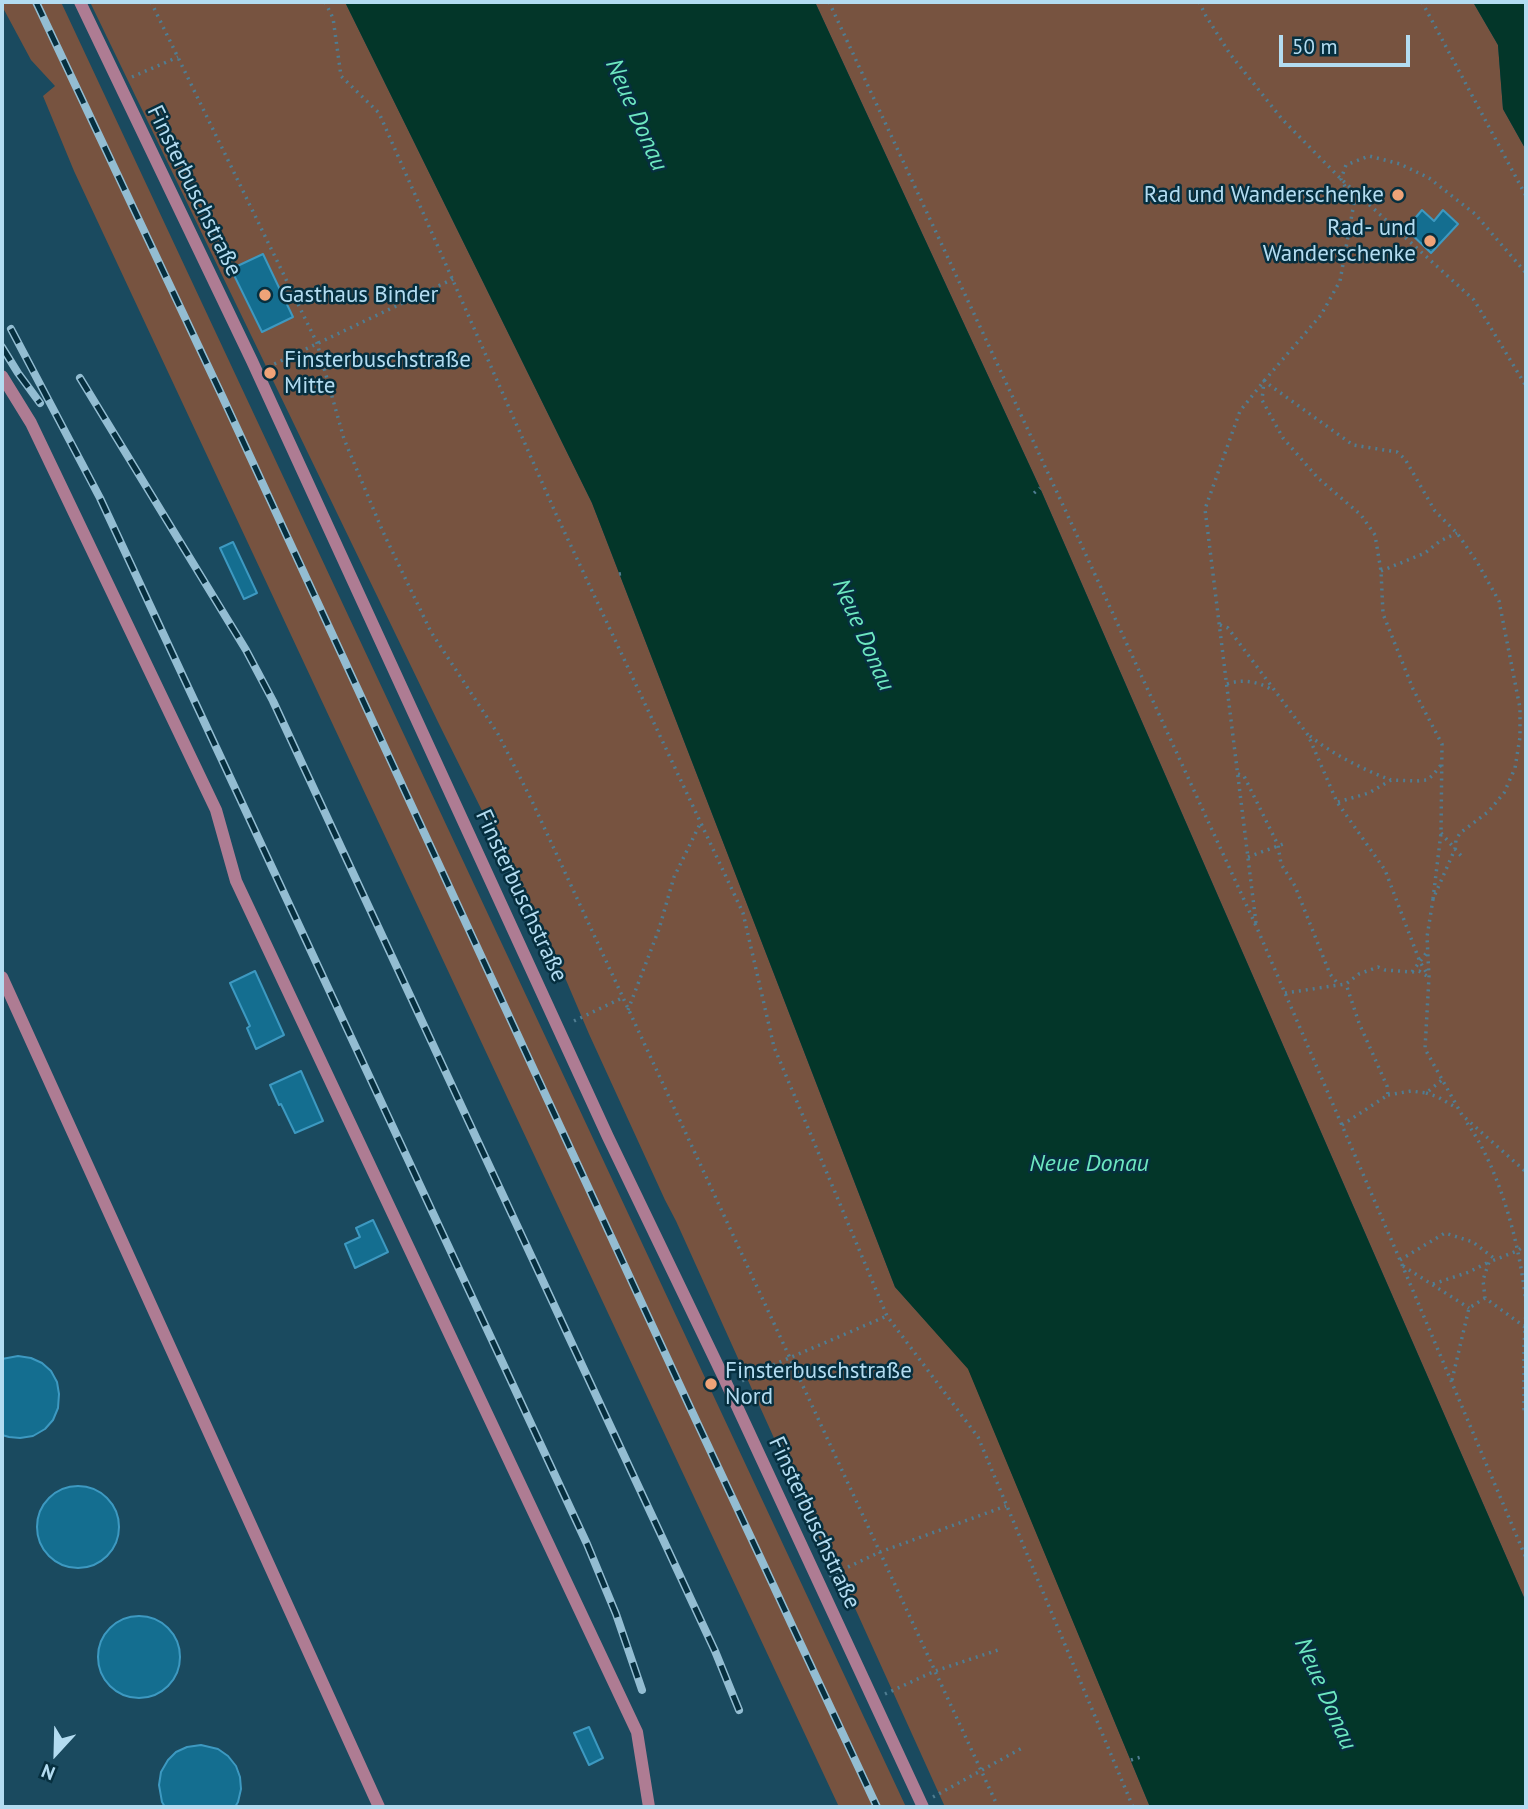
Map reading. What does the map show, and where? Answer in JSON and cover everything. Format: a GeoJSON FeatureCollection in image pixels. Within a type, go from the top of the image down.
{"type":"FeatureCollection","features":[{"type":"Feature","properties":{"kind":"street","name":"Finsterbuschstraße"},"geometry":{"type":"LineString","coordinates":[[80,2],[252,361],[602,1124],[923,1805]]}},
{"type":"Feature","properties":{"kind":"street"},"geometry":{"type":"LineString","coordinates":[[2,376],[31,423],[216,810],[236,881],[637,1732],[649,1807]]}},
{"type":"Feature","properties":{"kind":"street"},"geometry":{"type":"LineString","coordinates":[[2,977],[379,1807]]}},
{"type":"Feature","properties":{"kind":"path"},"geometry":{"type":"LineString","coordinates":[[151,2],[317,343],[344,439],[383,532],[432,632],[498,734],[531,799],[998,1807]]}},
{"type":"Feature","properties":{"kind":"path"},"geometry":{"type":"LineString","coordinates":[[325,2],[333,18],[341,76],[379,113],[556,514],[743,913],[774,1047],[887,1316],[978,1437],[1133,1807]]}},
{"type":"Feature","properties":{"kind":"path"},"geometry":{"type":"LineString","coordinates":[[829,2],[1257,928],[1526,1558]]}},
{"type":"Feature","properties":{"kind":"path"},"geometry":{"type":"LineString","coordinates":[[1199,2],[1230,54],[1274,108],[1341,179],[1474,300],[1526,386]]}},
{"type":"Feature","properties":{"kind":"path"},"geometry":{"type":"LineString","coordinates":[[1422,2],[1526,196]]}},
{"type":"Feature","properties":{"kind":"path"},"geometry":{"type":"LineString","coordinates":[[131,77],[178,57]]}},
{"type":"Feature","properties":{"kind":"path"},"geometry":{"type":"LineString","coordinates":[[1257,928],[1205,509],[1240,411],[1321,315],[1340,281],[1354,203],[1341,179],[1346,165],[1369,156],[1400,164],[1429,178],[1475,214],[1526,273]]}},
{"type":"Feature","properties":{"kind":"path"},"geometry":{"type":"LineString","coordinates":[[266,367],[453,279]]}},
{"type":"Feature","properties":{"kind":"path"},"geometry":{"type":"LineString","coordinates":[[1264,381],[1353,445],[1397,452],[1405,459],[1435,511],[1457,533],[1499,601],[1520,708],[1520,737],[1515,768],[1504,793],[1488,812],[1456,840],[1455,849],[1433,899]]}},
{"type":"Feature","properties":{"kind":"path"},"geometry":{"type":"LineString","coordinates":[[1264,381],[1262,400],[1283,438],[1318,478],[1362,515],[1375,535],[1381,571],[1383,614],[1413,689],[1442,744],[1441,833],[1427,937],[1429,977],[1425,1049],[1462,1115],[1477,1136],[1510,1220],[1523,1274],[1526,1307],[1526,1413]]}},
{"type":"Feature","properties":{"kind":"path"},"geometry":{"type":"LineString","coordinates":[[1034,492],[1040,488]]}},
{"type":"Feature","properties":{"kind":"path"},"geometry":{"type":"LineString","coordinates":[[1381,571],[1426,553],[1440,541],[1457,533]]}},
{"type":"Feature","properties":{"kind":"path"},"geometry":{"type":"LineString","coordinates":[[618,574],[625,573]]}},
{"type":"Feature","properties":{"kind":"path"},"geometry":{"type":"LineString","coordinates":[[1219,625],[1228,628],[1308,735],[1337,803],[1385,870],[1420,962],[1429,977]]}},
{"type":"Feature","properties":{"kind":"path"},"geometry":{"type":"LineString","coordinates":[[1227,684],[1250,681],[1273,690]]}},
{"type":"Feature","properties":{"kind":"path"},"geometry":{"type":"LineString","coordinates":[[1308,735],[1322,746],[1391,780],[1427,780],[1442,763]]}},
{"type":"Feature","properties":{"kind":"path"},"geometry":{"type":"LineString","coordinates":[[1238,774],[1244,776],[1278,845],[1281,864],[1295,886],[1330,974],[1339,985]]}},
{"type":"Feature","properties":{"kind":"path"},"geometry":{"type":"LineString","coordinates":[[1337,803],[1369,793],[1391,780]]}},
{"type":"Feature","properties":{"kind":"path"},"geometry":{"type":"LineString","coordinates":[[628,1010],[659,929],[674,877],[701,823]]}},
{"type":"Feature","properties":{"kind":"path"},"geometry":{"type":"LineString","coordinates":[[1441,833],[1463,858]]}},
{"type":"Feature","properties":{"kind":"path"},"geometry":{"type":"LineString","coordinates":[[1248,857],[1286,843]]}},
{"type":"Feature","properties":{"kind":"path"},"geometry":{"type":"LineString","coordinates":[[1412,972],[1428,951]]}},
{"type":"Feature","properties":{"kind":"path"},"geometry":{"type":"LineString","coordinates":[[1285,993],[1346,984],[1359,974],[1378,967],[1385,970],[1419,971],[1429,977]]}},
{"type":"Feature","properties":{"kind":"path"},"geometry":{"type":"LineString","coordinates":[[1346,984],[1359,1023],[1387,1086],[1388,1095]]}},
{"type":"Feature","properties":{"kind":"path"},"geometry":{"type":"LineString","coordinates":[[574,1021],[622,999]]}},
{"type":"Feature","properties":{"kind":"path"},"geometry":{"type":"LineString","coordinates":[[1426,1093],[1442,1080]]}},
{"type":"Feature","properties":{"kind":"path"},"geometry":{"type":"LineString","coordinates":[[1387,1086],[1396,1092]]}},
{"type":"Feature","properties":{"kind":"path"},"geometry":{"type":"LineString","coordinates":[[1342,1125],[1396,1092],[1426,1093],[1458,1108]]}},
{"type":"Feature","properties":{"kind":"path"},"geometry":{"type":"LineString","coordinates":[[1462,1115],[1526,1172]]}},
{"type":"Feature","properties":{"kind":"path"},"geometry":{"type":"LineString","coordinates":[[1400,1260],[1446,1233],[1473,1242],[1495,1259]]}},
{"type":"Feature","properties":{"kind":"path"},"geometry":{"type":"LineString","coordinates":[[1432,1284],[1469,1272],[1526,1245]]}},
{"type":"Feature","properties":{"kind":"path"},"geometry":{"type":"LineString","coordinates":[[1489,1262],[1483,1280],[1485,1298],[1525,1327]]}},
{"type":"Feature","properties":{"kind":"path"},"geometry":{"type":"LineString","coordinates":[[1403,1266],[1469,1308]]}},
{"type":"Feature","properties":{"kind":"path"},"geometry":{"type":"LineString","coordinates":[[1452,1380],[1469,1308],[1485,1298]]}},
{"type":"Feature","properties":{"kind":"path"},"geometry":{"type":"LineString","coordinates":[[740,1382],[790,1357],[887,1316]]}},
{"type":"Feature","properties":{"kind":"path"},"geometry":{"type":"LineString","coordinates":[[818,1581],[880,1552],[1006,1506]]}},
{"type":"Feature","properties":{"kind":"path"},"geometry":{"type":"LineString","coordinates":[[873,1699],[935,1671],[998,1650]]}},
{"type":"Feature","properties":{"kind":"path"},"geometry":{"type":"LineString","coordinates":[[923,1805],[1024,1747]]}},
{"type":"Feature","properties":{"kind":"path"},"geometry":{"type":"LineString","coordinates":[[1131,1760],[1141,1757]]}},
{"type":"Feature","properties":{"kind":"shaded area"},"geometry":{"type":"Polygon","coordinates":[[[2,2],[61,2],[906,1807],[839,1807],[74,171],[43,96],[55,86],[31,60],[2,2]]]}},
{"type":"Feature","properties":{"kind":"shaded area"},"geometry":{"type":"Polygon","coordinates":[[[90,2],[345,2],[592,503],[895,1287],[968,1368],[1150,1807],[945,1807],[840,1575],[825,1551],[566,980],[438,722],[90,2]]]}},
{"type":"Feature","properties":{"kind":"shaded area"},"geometry":{"type":"Polygon","coordinates":[[[815,2],[1473,2],[1498,45],[1503,109],[1526,150],[1526,1602],[1040,488],[815,2]]]}},
{"type":"Feature","properties":{"kind":"water","name":"Neue Donau"},"geometry":{"type":"Polygon","coordinates":[[[345,2],[815,2],[1040,488],[1526,1602],[1526,1807],[1150,1807],[968,1369],[895,1287],[592,503],[345,2]]]}},
{"type":"Feature","properties":{"kind":"water"},"geometry":{"type":"Polygon","coordinates":[[[1473,2],[1526,2],[1526,150],[1503,109],[1498,45],[1473,2]]]}},
{"type":"Feature","properties":{"kind":"building","name":"Rad- und Wanderschenke"},"geometry":{"type":"Polygon","coordinates":[[[1422,210],[1434,221],[1443,210],[1458,224],[1431,253],[1406,229],[1422,210]]]}},
{"type":"Feature","properties":{"kind":"building"},"geometry":{"type":"Polygon","coordinates":[[[263,254],[293,317],[262,332],[231,269],[263,254]]]}},
{"type":"Feature","properties":{"kind":"building"},"geometry":{"type":"Polygon","coordinates":[[[233,542],[257,593],[244,599],[220,548],[233,542]]]}},
{"type":"Feature","properties":{"kind":"building"},"geometry":{"type":"Polygon","coordinates":[[[255,971],[284,1035],[256,1049],[247,1028],[250,1026],[230,983],[255,971]]]}},
{"type":"Feature","properties":{"kind":"building"},"geometry":{"type":"Polygon","coordinates":[[[301,1071],[323,1121],[295,1133],[270,1085],[301,1071]]]}},
{"type":"Feature","properties":{"kind":"building"},"geometry":{"type":"Polygon","coordinates":[[[373,1220],[388,1252],[355,1268],[345,1244],[360,1237],[356,1228],[373,1220]]]}},
{"type":"Feature","properties":{"kind":"building"},"geometry":{"type":"Polygon","coordinates":[[[18,1356],[42,1363],[51,1371],[59,1394],[58,1408],[53,1420],[33,1436],[20,1438],[2,1435],[2,1359],[18,1356]]]}},
{"type":"Feature","properties":{"kind":"building"},"geometry":{"type":"Polygon","coordinates":[[[78,1486],[94,1489],[107,1498],[116,1511],[119,1527],[116,1543],[107,1556],[94,1565],[78,1568],[62,1565],[49,1556],[40,1543],[37,1527],[40,1511],[49,1498],[62,1489],[78,1486]]]}},
{"type":"Feature","properties":{"kind":"building"},"geometry":{"type":"Polygon","coordinates":[[[139,1616],[155,1619],[168,1628],[177,1641],[180,1657],[177,1673],[168,1686],[155,1695],[139,1698],[123,1695],[110,1686],[101,1673],[98,1657],[101,1641],[110,1628],[123,1619],[139,1616]]]}},
{"type":"Feature","properties":{"kind":"building"},"geometry":{"type":"Polygon","coordinates":[[[589,1727],[603,1758],[589,1765],[574,1733],[589,1727]]]}},
{"type":"Feature","properties":{"kind":"building"},"geometry":{"type":"Polygon","coordinates":[[[201,1745],[218,1749],[236,1766],[241,1789],[238,1802],[235,1807],[165,1807],[159,1785],[161,1772],[176,1752],[201,1745]]]}},
{"type":"Feature","properties":{"kind":"railway"},"geometry":{"type":"LineString","coordinates":[[36,2],[223,398],[877,1807]]}},
{"type":"Feature","properties":{"kind":"railway"},"geometry":{"type":"LineString","coordinates":[[11,329],[100,498],[587,1544],[616,1614],[642,1690]]}},
{"type":"Feature","properties":{"kind":"railway"},"geometry":{"type":"LineString","coordinates":[[2,347],[40,403]]}},
{"type":"Feature","properties":{"kind":"railway"},"geometry":{"type":"LineString","coordinates":[[80,378],[246,650],[273,701],[715,1651],[739,1710]]}},
{"type":"Feature","properties":{"kind":"place","name":"Rad und Wanderschenke"},"geometry":{"type":"Point","coordinates":[1398,195]}},
{"type":"Feature","properties":{"kind":"place","name":"Rad- und Wanderschenke"},"geometry":{"type":"Point","coordinates":[1430,241]}},
{"type":"Feature","properties":{"kind":"place","name":"Gasthaus Binder"},"geometry":{"type":"Point","coordinates":[265,295]}},
{"type":"Feature","properties":{"kind":"place","name":"Finsterbuschstraße Mitte"},"geometry":{"type":"Point","coordinates":[270,373]}},
{"type":"Feature","properties":{"kind":"place","name":"Finsterbuschstraße Nord"},"geometry":{"type":"Point","coordinates":[711,1384]}}]}
